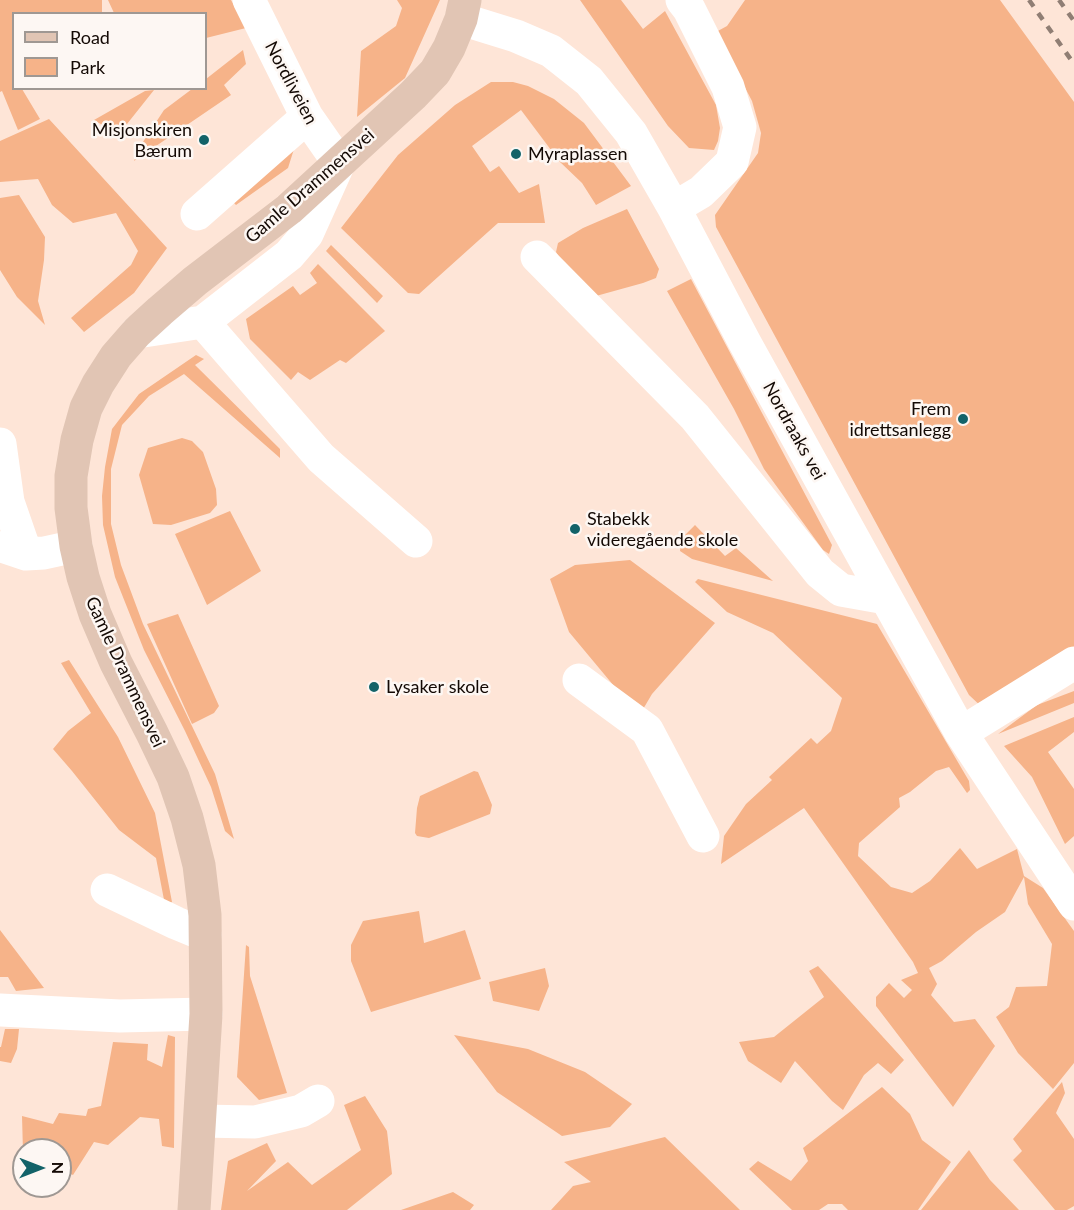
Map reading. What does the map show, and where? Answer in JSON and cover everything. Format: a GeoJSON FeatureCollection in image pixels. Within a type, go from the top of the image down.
{"type":"FeatureCollection","features":[{"type":"Feature","properties":{"kind":"main road","name":"Gamle Drammensvei"},"geometry":{"type":"LineString","coordinates":[[194,1210],[206,1014],[205,915],[199,865],[187,818],[173,777],[116,663],[95,614],[83,577],[71,508],[71,476],[77,440],[86,408],[98,384],[116,356],[137,332],[195,281],[289,209],[413,95],[435,72],[449,48],[463,9]]}},
{"type":"Feature","properties":{"kind":"street","name":"Nordliveien"},"geometry":{"type":"LineString","coordinates":[[249,0],[307,117],[339,163]]}},
{"type":"Feature","properties":{"kind":"street"},"geometry":{"type":"LineString","coordinates":[[674,208],[701,192],[732,162],[740,127],[728,87],[694,3]]}},
{"type":"Feature","properties":{"kind":"street","name":"Nordraaks vei"},"geometry":{"type":"LineString","coordinates":[[463,9],[551,51],[589,81],[631,133],[961,733],[1074,904]]}},
{"type":"Feature","properties":{"kind":"street"},"geometry":{"type":"LineString","coordinates":[[197,214],[307,117]]}},
{"type":"Feature","properties":{"kind":"street"},"geometry":{"type":"LineString","coordinates":[[137,332],[203,322],[289,255],[308,234],[339,163]]}},
{"type":"Feature","properties":{"kind":"street"},"geometry":{"type":"LineString","coordinates":[[537,257],[695,417],[820,573],[841,590],[886,598]]}},
{"type":"Feature","properties":{"kind":"street"},"geometry":{"type":"LineString","coordinates":[[203,322],[321,458],[416,541]]}},
{"type":"Feature","properties":{"kind":"street"},"geometry":{"type":"LineString","coordinates":[[0,444],[13,550],[44,553],[76,546]]}},
{"type":"Feature","properties":{"kind":"street"},"geometry":{"type":"LineString","coordinates":[[961,733],[1074,663]]}},
{"type":"Feature","properties":{"kind":"street"},"geometry":{"type":"LineString","coordinates":[[579,680],[647,730],[703,836]]}},
{"type":"Feature","properties":{"kind":"street"},"geometry":{"type":"LineString","coordinates":[[107,890],[205,935]]}},
{"type":"Feature","properties":{"kind":"street"},"geometry":{"type":"LineString","coordinates":[[0,1010],[120,1016],[206,1014]]}},
{"type":"Feature","properties":{"kind":"street"},"geometry":{"type":"LineString","coordinates":[[200,1121],[255,1122],[301,1111],[318,1101]]}},
{"type":"Feature","properties":{"kind":"green space"},"geometry":{"type":"Polygon","coordinates":[[[0,0],[102,0],[102,12],[12,12],[12,90],[23,90],[40,119],[18,130],[2,91],[0,92],[0,0]]]}},
{"type":"Feature","properties":{"kind":"green space"},"geometry":{"type":"Polygon","coordinates":[[[108,0],[231,0],[246,28],[207,38],[207,12],[114,12],[108,0]]]}},
{"type":"Feature","properties":{"kind":"green space"},"geometry":{"type":"Polygon","coordinates":[[[397,0],[440,0],[405,78],[357,117],[361,51],[396,26],[402,8],[397,0]]]}},
{"type":"Feature","properties":{"kind":"green space"},"geometry":{"type":"Polygon","coordinates":[[[580,0],[621,0],[643,29],[665,11],[716,105],[720,128],[714,150],[689,148],[668,126],[580,0]]]}},
{"type":"Feature","properties":{"kind":"green space","name":"Frem idrettsanlegg"},"geometry":{"type":"Polygon","coordinates":[[[745,0],[1000,0],[1074,102],[1074,679],[1001,725],[969,695],[716,227],[715,215],[758,153],[761,133],[752,101],[716,32],[727,26],[745,0]]]}},
{"type":"Feature","properties":{"kind":"green space"},"geometry":{"type":"Polygon","coordinates":[[[243,50],[246,64],[224,85],[231,95],[134,161],[139,148],[164,110],[191,90],[207,90],[207,78],[243,50]]]}},
{"type":"Feature","properties":{"kind":"green space"},"geometry":{"type":"Polygon","coordinates":[[[491,82],[513,82],[528,86],[554,99],[584,123],[631,186],[596,205],[582,183],[560,162],[521,110],[472,146],[490,172],[499,166],[519,193],[539,184],[545,223],[498,223],[419,294],[408,293],[341,228],[398,155],[455,105],[491,82]]]}},
{"type":"Feature","properties":{"kind":"green space"},"geometry":{"type":"Polygon","coordinates":[[[154,90],[127,124],[112,127],[104,126],[94,120],[145,91],[154,90]]]}},
{"type":"Feature","properties":{"kind":"green space"},"geometry":{"type":"Polygon","coordinates":[[[49,119],[167,248],[134,293],[84,332],[71,318],[131,265],[138,251],[116,213],[73,223],[52,205],[38,179],[0,182],[0,141],[49,119]]]}},
{"type":"Feature","properties":{"kind":"green space"},"geometry":{"type":"Polygon","coordinates":[[[294,149],[288,168],[236,205],[232,201],[294,149]]]}},
{"type":"Feature","properties":{"kind":"green space"},"geometry":{"type":"Polygon","coordinates":[[[19,195],[45,237],[38,301],[45,325],[17,297],[0,270],[0,198],[19,195]]]}},
{"type":"Feature","properties":{"kind":"green space"},"geometry":{"type":"Polygon","coordinates":[[[627,209],[659,269],[656,278],[596,296],[572,277],[556,252],[558,243],[583,228],[627,209]]]}},
{"type":"Feature","properties":{"kind":"green space"},"geometry":{"type":"Polygon","coordinates":[[[331,245],[383,296],[377,303],[326,251],[331,245]]]}},
{"type":"Feature","properties":{"kind":"green space"},"geometry":{"type":"Polygon","coordinates":[[[318,264],[385,331],[346,363],[340,360],[310,380],[298,372],[291,380],[250,339],[246,319],[293,286],[300,295],[317,283],[310,273],[318,264]]]}},
{"type":"Feature","properties":{"kind":"green space"},"geometry":{"type":"Polygon","coordinates":[[[691,279],[832,545],[829,554],[823,550],[764,469],[734,409],[667,291],[691,279]]]}},
{"type":"Feature","properties":{"kind":"green space"},"geometry":{"type":"Polygon","coordinates":[[[196,355],[204,359],[195,365],[280,449],[280,458],[184,374],[149,396],[122,425],[111,469],[111,524],[121,565],[143,624],[215,774],[234,839],[225,831],[211,787],[144,650],[115,577],[103,525],[102,496],[112,429],[139,394],[196,355]]]}},
{"type":"Feature","properties":{"kind":"green space"},"geometry":{"type":"Polygon","coordinates":[[[182,438],[192,441],[203,452],[216,489],[217,505],[210,513],[171,525],[153,524],[139,475],[148,448],[182,438]]]}},
{"type":"Feature","properties":{"kind":"green space"},"geometry":{"type":"Polygon","coordinates":[[[230,511],[261,571],[207,605],[175,534],[230,511]]]}},
{"type":"Feature","properties":{"kind":"green space"},"geometry":{"type":"Polygon","coordinates":[[[695,525],[725,556],[736,548],[773,581],[692,559],[680,551],[682,538],[695,525]]]}},
{"type":"Feature","properties":{"kind":"green space"},"geometry":{"type":"Polygon","coordinates":[[[630,560],[715,623],[652,694],[639,716],[569,632],[550,579],[575,565],[630,560]]]}},
{"type":"Feature","properties":{"kind":"green space"},"geometry":{"type":"Polygon","coordinates":[[[698,579],[877,624],[969,781],[970,790],[967,793],[949,767],[936,771],[899,798],[900,807],[859,843],[858,856],[891,887],[912,893],[930,881],[960,848],[977,869],[1017,849],[1024,876],[1043,888],[1074,931],[1074,1063],[1053,1089],[1018,1053],[996,1017],[1009,1007],[1016,987],[1047,986],[1052,944],[1028,904],[1024,877],[1005,912],[976,932],[942,961],[929,968],[937,984],[931,995],[954,1022],[975,1019],[995,1046],[953,1107],[876,1006],[876,997],[889,983],[904,998],[912,990],[901,980],[918,973],[913,962],[804,808],[721,864],[724,836],[746,804],[772,780],[769,777],[811,738],[817,744],[831,731],[842,698],[773,633],[727,612],[695,582],[698,579]]]}},
{"type":"Feature","properties":{"kind":"green space"},"geometry":{"type":"Polygon","coordinates":[[[178,614],[219,706],[214,713],[192,724],[147,624],[178,614]]]}},
{"type":"Feature","properties":{"kind":"green space"},"geometry":{"type":"Polygon","coordinates":[[[69,660],[118,737],[155,813],[172,902],[165,905],[156,858],[119,830],[53,749],[68,731],[91,713],[61,663],[69,660]]]}},
{"type":"Feature","properties":{"kind":"green space"},"geometry":{"type":"Polygon","coordinates":[[[1074,691],[1074,703],[998,734],[1037,705],[1074,691]]]}},
{"type":"Feature","properties":{"kind":"green space"},"geometry":{"type":"Polygon","coordinates":[[[1074,717],[1074,732],[1048,752],[1074,789],[1074,836],[1065,844],[1032,777],[1004,746],[1074,717]]]}},
{"type":"Feature","properties":{"kind":"green space"},"geometry":{"type":"Polygon","coordinates":[[[474,771],[478,772],[492,805],[490,814],[429,838],[417,836],[415,833],[420,796],[474,771]]]}},
{"type":"Feature","properties":{"kind":"green space"},"geometry":{"type":"Polygon","coordinates":[[[419,911],[424,943],[465,930],[481,979],[371,1012],[351,961],[351,945],[363,921],[419,911]]]}},
{"type":"Feature","properties":{"kind":"green space"},"geometry":{"type":"Polygon","coordinates":[[[0,930],[44,988],[16,991],[8,977],[0,977],[0,930]]]}},
{"type":"Feature","properties":{"kind":"green space"},"geometry":{"type":"Polygon","coordinates":[[[246,945],[249,947],[250,976],[287,1093],[259,1100],[237,1077],[246,945]]]}},
{"type":"Feature","properties":{"kind":"green space"},"geometry":{"type":"Polygon","coordinates":[[[818,966],[904,1060],[891,1074],[878,1063],[864,1075],[843,1110],[795,1061],[781,1083],[748,1061],[739,1042],[774,1037],[824,997],[809,971],[818,966]]]}},
{"type":"Feature","properties":{"kind":"green space"},"geometry":{"type":"Polygon","coordinates":[[[545,968],[549,986],[539,1011],[493,1001],[489,982],[545,968]]]}},
{"type":"Feature","properties":{"kind":"green space"},"geometry":{"type":"Polygon","coordinates":[[[5,1029],[19,1029],[17,1049],[11,1063],[0,1061],[0,1047],[5,1029]]]}},
{"type":"Feature","properties":{"kind":"green space"},"geometry":{"type":"Polygon","coordinates":[[[168,1035],[175,1037],[174,1148],[162,1146],[159,1119],[140,1117],[108,1145],[94,1142],[73,1175],[72,1138],[23,1138],[22,1116],[53,1124],[59,1113],[86,1116],[88,1109],[101,1106],[113,1042],[148,1044],[147,1060],[162,1067],[168,1035]]]}},
{"type":"Feature","properties":{"kind":"green space"},"geometry":{"type":"Polygon","coordinates":[[[454,1035],[528,1049],[585,1072],[632,1104],[610,1127],[562,1136],[497,1092],[454,1035]]]}},
{"type":"Feature","properties":{"kind":"green space"},"geometry":{"type":"Polygon","coordinates":[[[1062,1082],[1065,1093],[1056,1113],[1074,1139],[1074,1206],[1067,1210],[1055,1210],[1013,1160],[1022,1151],[1013,1139],[1062,1082]]]}},
{"type":"Feature","properties":{"kind":"green space"},"geometry":{"type":"Polygon","coordinates":[[[882,1087],[910,1114],[922,1140],[951,1162],[918,1210],[848,1210],[842,1204],[828,1204],[819,1210],[792,1210],[749,1169],[758,1161],[791,1181],[808,1161],[803,1148],[882,1087]]]}},
{"type":"Feature","properties":{"kind":"green space"},"geometry":{"type":"Polygon","coordinates":[[[365,1096],[387,1131],[392,1174],[347,1210],[221,1210],[228,1161],[267,1143],[276,1161],[247,1191],[288,1162],[312,1185],[361,1150],[344,1105],[365,1096]]]}},
{"type":"Feature","properties":{"kind":"green space"},"geometry":{"type":"Polygon","coordinates":[[[665,1137],[740,1210],[551,1210],[573,1186],[591,1182],[564,1162],[665,1137]]]}},
{"type":"Feature","properties":{"kind":"green space"},"geometry":{"type":"Polygon","coordinates":[[[969,1150],[990,1180],[1019,1210],[921,1210],[969,1150]]]}},
{"type":"Feature","properties":{"kind":"green space"},"geometry":{"type":"Polygon","coordinates":[[[453,1192],[474,1205],[470,1210],[401,1210],[453,1192]]]}},
{"type":"Feature","properties":{"kind":"railway"},"geometry":{"type":"LineString","coordinates":[[1029,0],[1074,64]]}},
{"type":"Feature","properties":{"kind":"railway"},"geometry":{"type":"LineString","coordinates":[[1059,0],[1074,21]]}},
{"type":"Feature","properties":{"kind":"place","name":"Misjonskiren Bærum"},"geometry":{"type":"Point","coordinates":[204,140]}},
{"type":"Feature","properties":{"kind":"place","name":"Myraplassen"},"geometry":{"type":"Point","coordinates":[516,154]}},
{"type":"Feature","properties":{"kind":"place","name":"Frem idrettsanlegg"},"geometry":{"type":"Point","coordinates":[963,419]}},
{"type":"Feature","properties":{"kind":"place","name":"Stabekk videregående skole"},"geometry":{"type":"Point","coordinates":[575,529]}},
{"type":"Feature","properties":{"kind":"place","name":"Lysaker skole"},"geometry":{"type":"Point","coordinates":[374,687]}}]}
